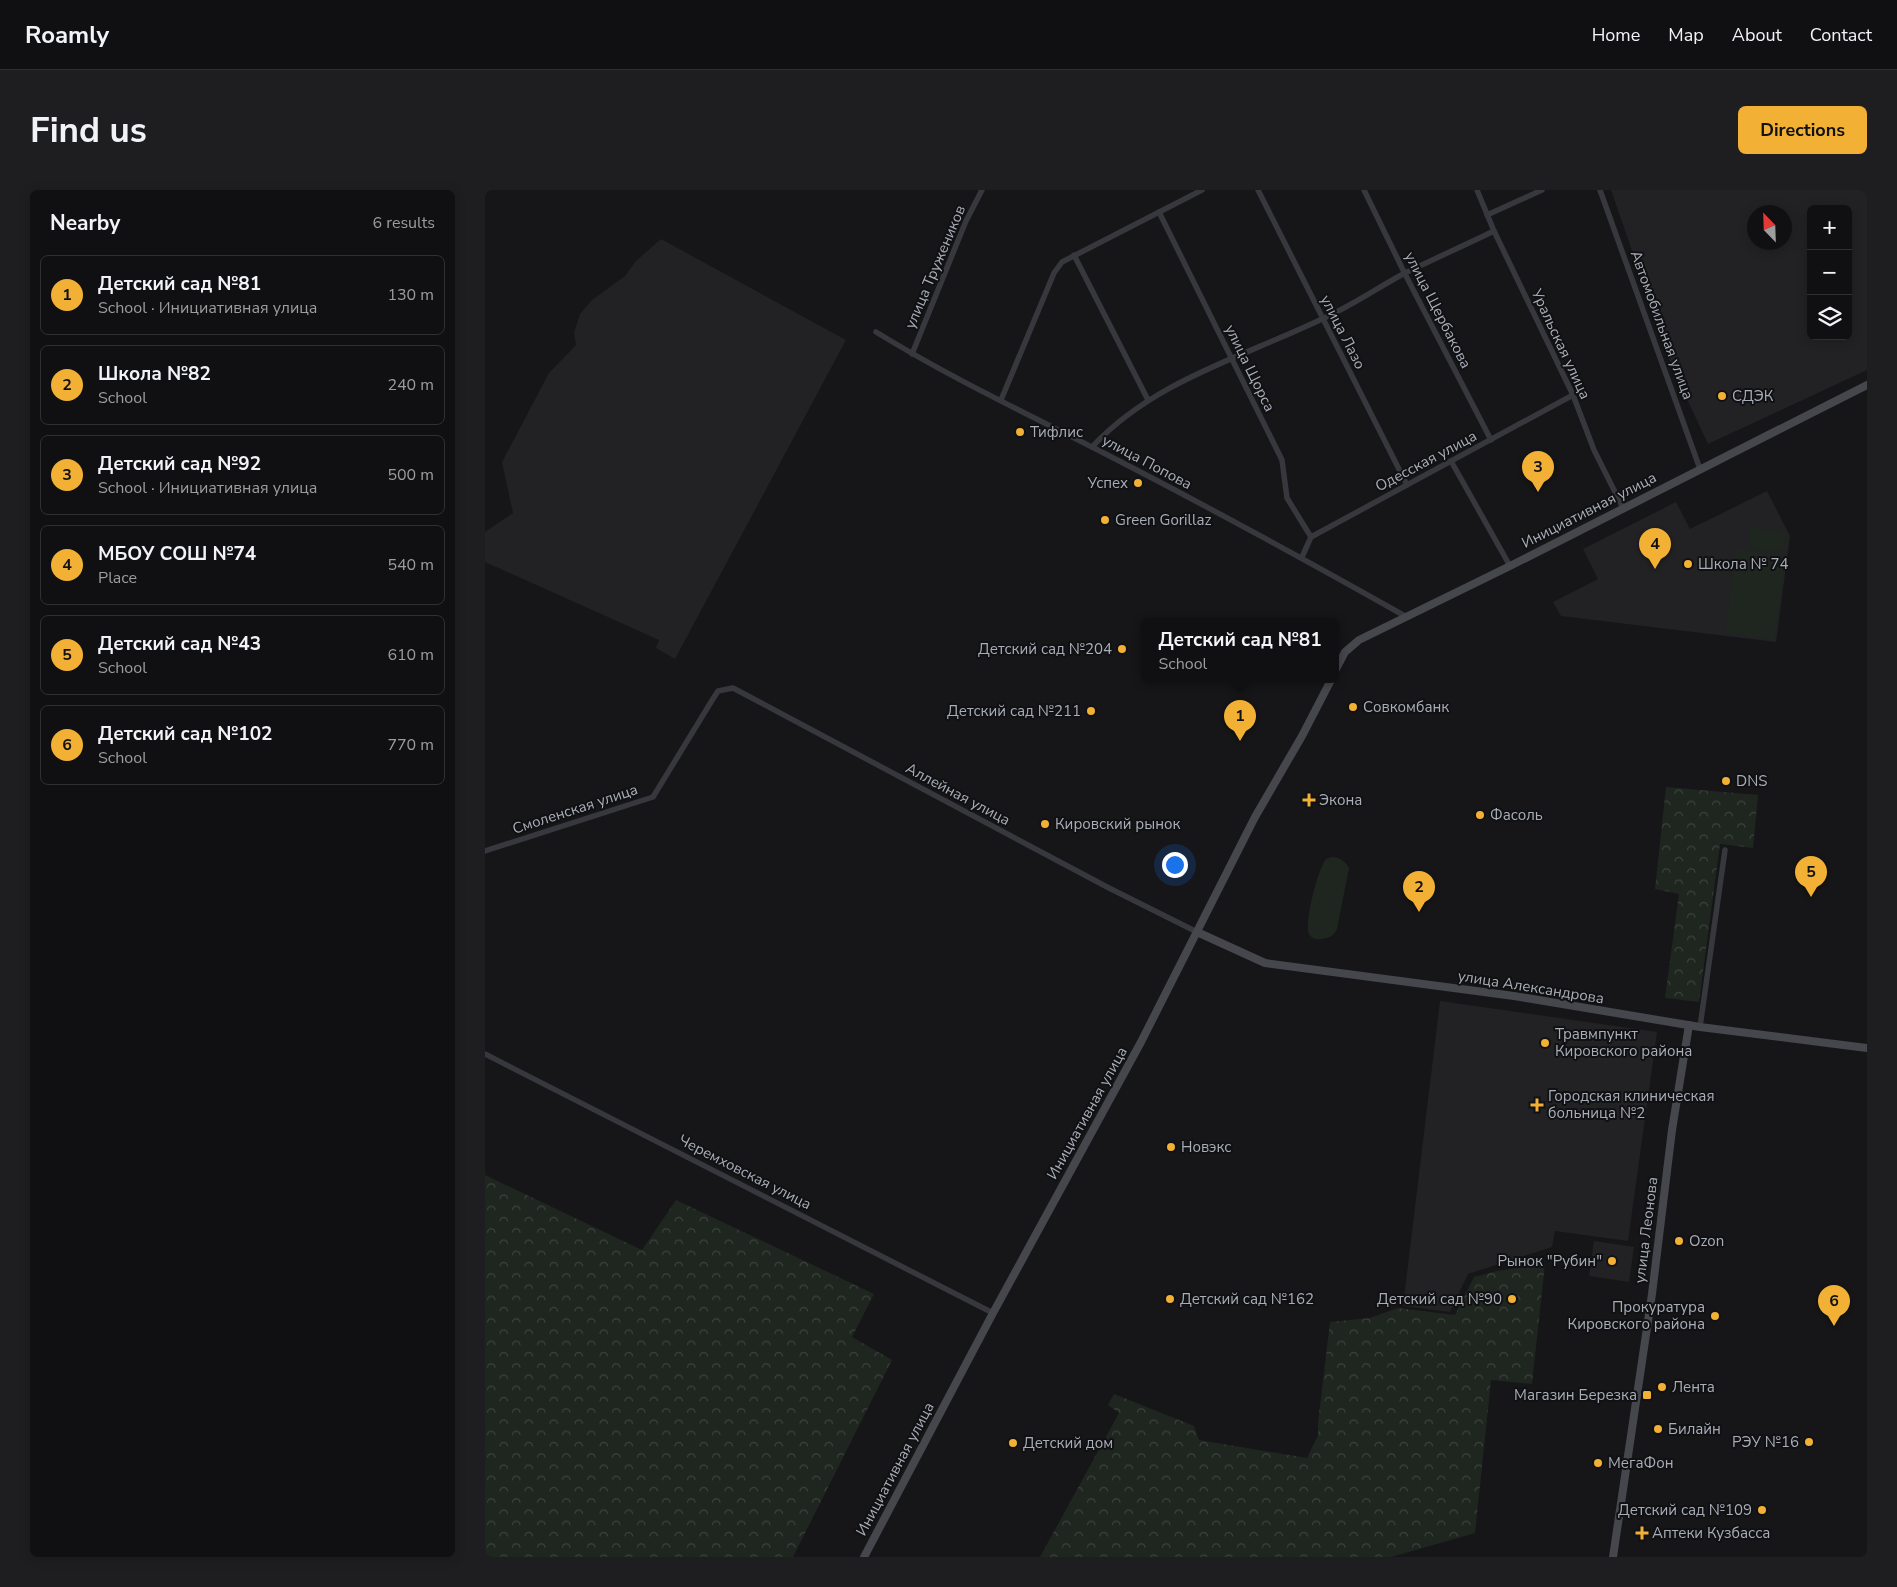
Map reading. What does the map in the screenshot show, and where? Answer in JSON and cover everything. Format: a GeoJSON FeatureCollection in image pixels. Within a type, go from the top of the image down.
{"type":"FeatureCollection","features":[{"type":"Feature","properties":{"kind":"main road","name":"Инициативная улица"},"geometry":{"type":"LineString","coordinates":[[1339,663],[1345,652],[1359,640],[1510,566],[1867,385]]}},
{"type":"Feature","properties":{"kind":"main road","name":"Инициативная улица"},"geometry":{"type":"LineString","coordinates":[[864,1557],[993,1313],[1141,1042],[1255,818],[1302,736],[1329,683]]}},
{"type":"Feature","properties":{"kind":"main road","name":"улица Александрова"},"geometry":{"type":"LineString","coordinates":[[1197,932],[1265,963],[1514,996],[1700,1027],[1867,1048]]}},
{"type":"Feature","properties":{"kind":"main road","name":"улица Леонова"},"geometry":{"type":"LineString","coordinates":[[1613,1557],[1652,1294],[1672,1130],[1689,1025]]}},
{"type":"Feature","properties":{"kind":"street","name":"улица Тружеников"},"geometry":{"type":"LineString","coordinates":[[912,354],[966,221],[982,190]]}},
{"type":"Feature","properties":{"kind":"street"},"geometry":{"type":"LineString","coordinates":[[1001,400],[1054,273],[1062,262],[1202,190]]}},
{"type":"Feature","properties":{"kind":"street","name":"улица Лазо"},"geometry":{"type":"LineString","coordinates":[[1258,190],[1407,485]]}},
{"type":"Feature","properties":{"kind":"street","name":"улица Щербакова"},"geometry":{"type":"LineString","coordinates":[[1364,190],[1491,440]]}},
{"type":"Feature","properties":{"kind":"street","name":"Уральская улица"},"geometry":{"type":"LineString","coordinates":[[1477,190],[1494,232],[1573,395],[1594,450],[1623,508]]}},
{"type":"Feature","properties":{"kind":"street"},"geometry":{"type":"LineString","coordinates":[[1487,215],[1542,190]]}},
{"type":"Feature","properties":{"kind":"street","name":"Автомобильная улица"},"geometry":{"type":"LineString","coordinates":[[1600,190],[1700,469]]}},
{"type":"Feature","properties":{"kind":"street","name":"улица Щорса"},"geometry":{"type":"LineString","coordinates":[[1159,212],[1282,460],[1287,498],[1311,537]]}},
{"type":"Feature","properties":{"kind":"street"},"geometry":{"type":"LineString","coordinates":[[1092,447],[1107,431],[1148,400],[1231,358],[1323,319],[1405,274],[1494,232]]}},
{"type":"Feature","properties":{"kind":"street"},"geometry":{"type":"LineString","coordinates":[[1074,255],[1148,400]]}},
{"type":"Feature","properties":{"kind":"street","name":"улица Попова"},"geometry":{"type":"LineString","coordinates":[[876,332],[973,388],[1001,400],[1301,557],[1405,616]]}},
{"type":"Feature","properties":{"kind":"street","name":"Одесская улица"},"geometry":{"type":"LineString","coordinates":[[1311,537],[1573,395]]}},
{"type":"Feature","properties":{"kind":"street"},"geometry":{"type":"LineString","coordinates":[[1451,461],[1510,566]]}},
{"type":"Feature","properties":{"kind":"street"},"geometry":{"type":"LineString","coordinates":[[1301,557],[1311,537]]}},
{"type":"Feature","properties":{"kind":"street","name":"Аллейная улица"},"geometry":{"type":"LineString","coordinates":[[711,702],[718,691],[733,688],[1109,888],[1197,932]]}},
{"type":"Feature","properties":{"kind":"street","name":"Смоленская улица"},"geometry":{"type":"LineString","coordinates":[[485,850],[653,797],[711,702]]}},
{"type":"Feature","properties":{"kind":"street"},"geometry":{"type":"LineString","coordinates":[[1700,1027],[1725,850]]}},
{"type":"Feature","properties":{"kind":"street","name":"Черемховская улица"},"geometry":{"type":"LineString","coordinates":[[485,1054],[993,1313]]}},
{"type":"Feature","properties":{"kind":"shaded area"},"geometry":{"type":"Polygon","coordinates":[[[1611,190],[1867,190],[1867,370],[1708,444],[1673,369],[1611,190]]]}},
{"type":"Feature","properties":{"kind":"shaded area"},"geometry":{"type":"Polygon","coordinates":[[[661,239],[846,340],[675,659],[656,648],[659,640],[485,562],[485,532],[513,513],[502,462],[549,373],[576,345],[574,333],[580,314],[592,300],[625,276],[636,261],[661,239]]]}},
{"type":"Feature","properties":{"kind":"shaded area","name":"Школа № 74"},"geometry":{"type":"Polygon","coordinates":[[[1767,491],[1790,536],[1776,642],[1561,616],[1553,602],[1598,579],[1583,549],[1676,502],[1690,529],[1767,491]]]}},
{"type":"Feature","properties":{"kind":"shaded area","name":"Городская клиническая больница №2"},"geometry":{"type":"Polygon","coordinates":[[[1440,1001],[1657,1032],[1628,1241],[1555,1231],[1552,1247],[1468,1274],[1450,1312],[1403,1306],[1440,1001]]]}},
{"type":"Feature","properties":{"kind":"shaded area","name":"Рынок \"Рубин\""},"geometry":{"type":"Polygon","coordinates":[[[1594,1241],[1634,1247],[1629,1282],[1589,1276],[1594,1241]]]}},
{"type":"Feature","properties":{"kind":"green space"},"geometry":{"type":"Polygon","coordinates":[[[1750,527],[1786,532],[1783,552],[1748,548],[1750,527]]]}},
{"type":"Feature","properties":{"kind":"green space"},"geometry":{"type":"Polygon","coordinates":[[[1736,549],[1786,556],[1774,640],[1725,633],[1736,549]]]}},
{"type":"Feature","properties":{"kind":"green space"},"geometry":{"type":"Polygon","coordinates":[[[1666,787],[1758,795],[1753,848],[1720,844],[1699,1002],[1665,998],[1679,894],[1655,889],[1666,787]]]}},
{"type":"Feature","properties":{"kind":"green space"},"geometry":{"type":"Polygon","coordinates":[[[1331,857],[1342,860],[1349,868],[1337,929],[1333,935],[1325,939],[1316,939],[1309,934],[1308,919],[1310,908],[1323,865],[1326,859],[1331,857]]]}},
{"type":"Feature","properties":{"kind":"green space"},"geometry":{"type":"Polygon","coordinates":[[[485,1175],[642,1250],[676,1200],[874,1294],[852,1337],[892,1360],[793,1557],[485,1557],[485,1175]]]}},
{"type":"Feature","properties":{"kind":"green space"},"geometry":{"type":"Polygon","coordinates":[[[1545,1264],[1532,1384],[1491,1380],[1475,1533],[1391,1557],[1040,1557],[1119,1413],[1108,1405],[1114,1394],[1194,1426],[1199,1440],[1307,1458],[1318,1435],[1330,1322],[1370,1318],[1398,1308],[1455,1315],[1474,1277],[1497,1271],[1545,1264]]]}},
{"type":"Feature","properties":{"kind":"place","name":"СДЭК"},"geometry":{"type":"Point","coordinates":[1722,396]}},
{"type":"Feature","properties":{"kind":"place","name":"Тифлис"},"geometry":{"type":"Point","coordinates":[1020,432]}},
{"type":"Feature","properties":{"kind":"place","name":"Успех"},"geometry":{"type":"Point","coordinates":[1138,483]}},
{"type":"Feature","properties":{"kind":"place","name":"Детский сад №92"},"geometry":{"type":"Point","coordinates":[1538,492]}},
{"type":"Feature","properties":{"kind":"place","name":"Green Gorillaz"},"geometry":{"type":"Point","coordinates":[1105,520]}},
{"type":"Feature","properties":{"kind":"place","name":"Школа № 74"},"geometry":{"type":"Point","coordinates":[1688,564]}},
{"type":"Feature","properties":{"kind":"place","name":"МБОУ СОШ №74"},"geometry":{"type":"Point","coordinates":[1655,569]}},
{"type":"Feature","properties":{"kind":"place","name":"Детский сад №204"},"geometry":{"type":"Point","coordinates":[1122,649]}},
{"type":"Feature","properties":{"kind":"place","name":"Совкомбанк"},"geometry":{"type":"Point","coordinates":[1353,707]}},
{"type":"Feature","properties":{"kind":"place","name":"Детский сад №211"},"geometry":{"type":"Point","coordinates":[1091,711]}},
{"type":"Feature","properties":{"kind":"place","name":"Детский сад №81"},"geometry":{"type":"Point","coordinates":[1240,741]}},
{"type":"Feature","properties":{"kind":"place","name":"DNS"},"geometry":{"type":"Point","coordinates":[1726,781]}},
{"type":"Feature","properties":{"kind":"place","name":"Экона"},"geometry":{"type":"Point","coordinates":[1309,800]}},
{"type":"Feature","properties":{"kind":"place","name":"Фасоль"},"geometry":{"type":"Point","coordinates":[1480,815]}},
{"type":"Feature","properties":{"kind":"place","name":"Кировский рынок"},"geometry":{"type":"Point","coordinates":[1045,824]}},
{"type":"Feature","properties":{"kind":"place","name":"Детский сад №43"},"geometry":{"type":"Point","coordinates":[1811,897]}},
{"type":"Feature","properties":{"kind":"place","name":"Школа №82"},"geometry":{"type":"Point","coordinates":[1419,912]}},
{"type":"Feature","properties":{"kind":"place","name":"Травмпункт Кировского района"},"geometry":{"type":"Point","coordinates":[1545,1043]}},
{"type":"Feature","properties":{"kind":"place","name":"Городская клиническая больница №2"},"geometry":{"type":"Point","coordinates":[1537,1105]}},
{"type":"Feature","properties":{"kind":"place","name":"Новэкс"},"geometry":{"type":"Point","coordinates":[1171,1147]}},
{"type":"Feature","properties":{"kind":"place","name":"Ozon"},"geometry":{"type":"Point","coordinates":[1679,1241]}},
{"type":"Feature","properties":{"kind":"place","name":"Рынок \"Рубин\""},"geometry":{"type":"Point","coordinates":[1612,1261]}},
{"type":"Feature","properties":{"kind":"place","name":"Детский сад №162"},"geometry":{"type":"Point","coordinates":[1170,1299]}},
{"type":"Feature","properties":{"kind":"place","name":"Детский сад №90"},"geometry":{"type":"Point","coordinates":[1512,1299]}},
{"type":"Feature","properties":{"kind":"place","name":"Прокуратура Кировского района"},"geometry":{"type":"Point","coordinates":[1715,1316]}},
{"type":"Feature","properties":{"kind":"place","name":"Детский сад №102"},"geometry":{"type":"Point","coordinates":[1834,1326]}},
{"type":"Feature","properties":{"kind":"place","name":"Лента"},"geometry":{"type":"Point","coordinates":[1662,1387]}},
{"type":"Feature","properties":{"kind":"place","name":"Магазин Березка"},"geometry":{"type":"Point","coordinates":[1647,1395]}},
{"type":"Feature","properties":{"kind":"place","name":"Билайн"},"geometry":{"type":"Point","coordinates":[1658,1429]}},
{"type":"Feature","properties":{"kind":"place","name":"РЭУ №16"},"geometry":{"type":"Point","coordinates":[1809,1442]}},
{"type":"Feature","properties":{"kind":"place","name":"Детский дом"},"geometry":{"type":"Point","coordinates":[1013,1443]}},
{"type":"Feature","properties":{"kind":"place","name":"МегаФон"},"geometry":{"type":"Point","coordinates":[1598,1463]}},
{"type":"Feature","properties":{"kind":"place","name":"Детский сад №109"},"geometry":{"type":"Point","coordinates":[1762,1510]}},
{"type":"Feature","properties":{"kind":"place","name":"Аптеки Кузбасса"},"geometry":{"type":"Point","coordinates":[1642,1533]}}]}
